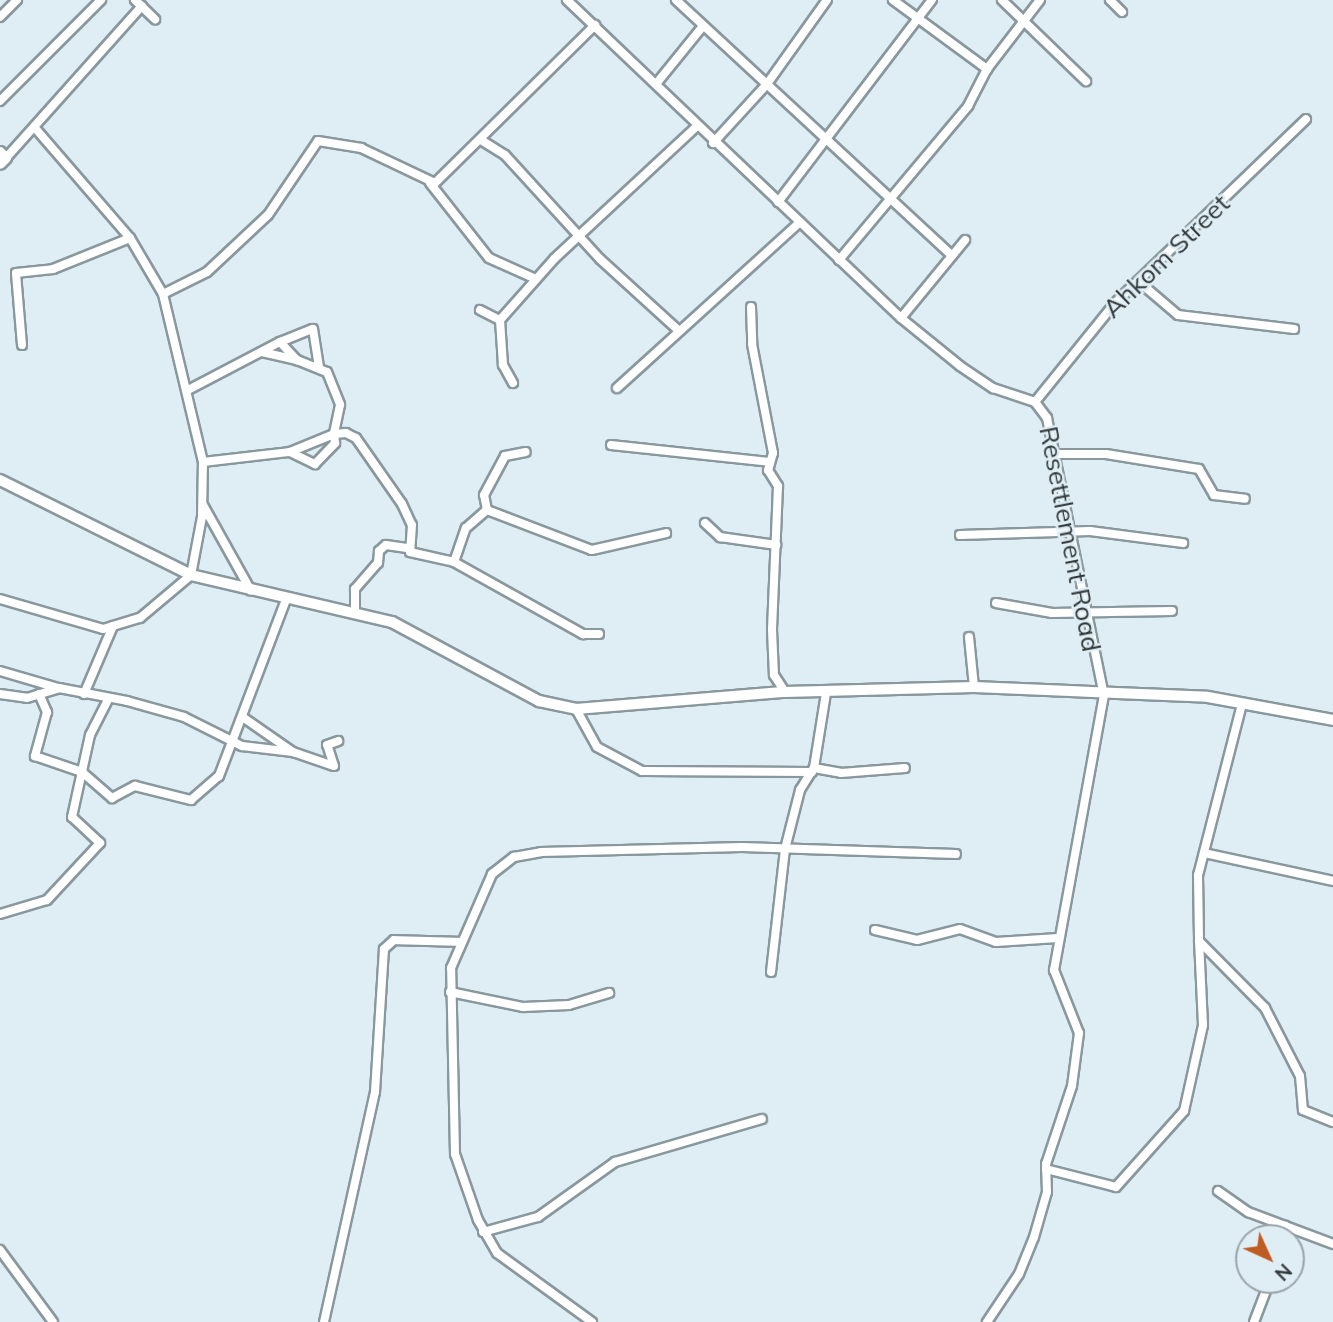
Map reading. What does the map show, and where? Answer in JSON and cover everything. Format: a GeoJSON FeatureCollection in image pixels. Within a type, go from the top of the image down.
{"type":"FeatureCollection","features":[{"type":"Feature","properties":{"kind":"main road"},"geometry":{"type":"LineString","coordinates":[[0,481],[191,575],[251,593],[355,611],[416,633],[539,701],[576,709],[785,692],[827,693],[974,687],[1242,704],[1333,720]]}},
{"type":"Feature","properties":{"kind":"street"},"geometry":{"type":"LineString","coordinates":[[0,17],[17,0]]}},
{"type":"Feature","properties":{"kind":"street"},"geometry":{"type":"LineString","coordinates":[[0,101],[101,0]]}},
{"type":"Feature","properties":{"kind":"street","name":"Resettlement Road"},"geometry":{"type":"LineString","coordinates":[[567,0],[656,84],[696,127],[901,318],[993,388],[1035,402],[1047,418],[1066,531],[1090,614],[1096,673],[1104,695]]}},
{"type":"Feature","properties":{"kind":"street"},"geometry":{"type":"LineString","coordinates":[[676,0],[952,256]]}},
{"type":"Feature","properties":{"kind":"street"},"geometry":{"type":"LineString","coordinates":[[713,143],[767,84],[827,0]]}},
{"type":"Feature","properties":{"kind":"street"},"geometry":{"type":"LineString","coordinates":[[893,0],[916,20],[987,69]]}},
{"type":"Feature","properties":{"kind":"street"},"geometry":{"type":"LineString","coordinates":[[778,201],[932,0]]}},
{"type":"Feature","properties":{"kind":"street"},"geometry":{"type":"LineString","coordinates":[[1002,0],[1086,81]]}},
{"type":"Feature","properties":{"kind":"street"},"geometry":{"type":"LineString","coordinates":[[839,260],[968,106],[987,69],[1040,0]]}},
{"type":"Feature","properties":{"kind":"street"},"geometry":{"type":"LineString","coordinates":[[1110,0],[1122,12]]}},
{"type":"Feature","properties":{"kind":"street"},"geometry":{"type":"LineString","coordinates":[[2,158],[36,129],[138,3],[155,19]]}},
{"type":"Feature","properties":{"kind":"street"},"geometry":{"type":"LineString","coordinates":[[430,184],[481,140],[522,91],[547,75],[595,25]]}},
{"type":"Feature","properties":{"kind":"street"},"geometry":{"type":"LineString","coordinates":[[656,84],[703,26]]}},
{"type":"Feature","properties":{"kind":"street","name":"Ahkom Street"},"geometry":{"type":"LineString","coordinates":[[1035,402],[1089,331],[1306,119]]}},
{"type":"Feature","properties":{"kind":"street"},"geometry":{"type":"LineString","coordinates":[[513,383],[502,365],[499,320],[536,279],[582,239],[696,127]]}},
{"type":"Feature","properties":{"kind":"street"},"geometry":{"type":"LineString","coordinates":[[0,599],[103,629],[140,618],[191,575],[203,505],[203,463],[188,390],[163,294],[130,238],[36,129]]}},
{"type":"Feature","properties":{"kind":"street"},"geometry":{"type":"LineString","coordinates":[[481,140],[505,155],[582,239],[677,329]]}},
{"type":"Feature","properties":{"kind":"street"},"geometry":{"type":"LineString","coordinates":[[163,294],[207,272],[268,215],[318,141],[361,148],[430,184],[489,258],[536,279]]}},
{"type":"Feature","properties":{"kind":"street"},"geometry":{"type":"LineString","coordinates":[[617,387],[677,329],[800,222]]}},
{"type":"Feature","properties":{"kind":"street"},"geometry":{"type":"LineString","coordinates":[[22,345],[16,273],[53,269],[130,238]]}},
{"type":"Feature","properties":{"kind":"street"},"geometry":{"type":"LineString","coordinates":[[901,318],[964,240]]}},
{"type":"Feature","properties":{"kind":"street"},"geometry":{"type":"LineString","coordinates":[[1138,281],[1178,315],[1294,329]]}},
{"type":"Feature","properties":{"kind":"street"},"geometry":{"type":"LineString","coordinates":[[751,307],[752,344],[768,408],[769,462],[778,486],[774,676],[785,692]]}},
{"type":"Feature","properties":{"kind":"street"},"geometry":{"type":"LineString","coordinates":[[480,310],[499,320]]}},
{"type":"Feature","properties":{"kind":"street"},"geometry":{"type":"LineString","coordinates":[[188,390],[280,342],[313,330],[319,368],[339,396],[335,443],[315,464],[290,452]]}},
{"type":"Feature","properties":{"kind":"street"},"geometry":{"type":"LineString","coordinates":[[280,342],[297,360]]}},
{"type":"Feature","properties":{"kind":"street"},"geometry":{"type":"LineString","coordinates":[[262,352],[319,368]]}},
{"type":"Feature","properties":{"kind":"street"},"geometry":{"type":"LineString","coordinates":[[203,463],[290,452],[334,434],[356,438],[402,504],[412,525],[407,548]]}},
{"type":"Feature","properties":{"kind":"street"},"geometry":{"type":"LineString","coordinates":[[611,445],[769,462]]}},
{"type":"Feature","properties":{"kind":"street"},"geometry":{"type":"LineString","coordinates":[[487,510],[484,495],[505,456],[526,452]]}},
{"type":"Feature","properties":{"kind":"street"},"geometry":{"type":"LineString","coordinates":[[1054,454],[1106,454],[1199,469],[1214,495],[1245,499]]}},
{"type":"Feature","properties":{"kind":"street"},"geometry":{"type":"LineString","coordinates":[[203,505],[234,551],[251,593]]}},
{"type":"Feature","properties":{"kind":"street"},"geometry":{"type":"LineString","coordinates":[[454,562],[466,528],[487,510]]}},
{"type":"Feature","properties":{"kind":"street"},"geometry":{"type":"LineString","coordinates":[[487,510],[592,550],[666,533]]}},
{"type":"Feature","properties":{"kind":"street"},"geometry":{"type":"LineString","coordinates":[[705,523],[720,537],[776,545]]}},
{"type":"Feature","properties":{"kind":"street"},"geometry":{"type":"LineString","coordinates":[[960,534],[1066,531],[1184,543]]}},
{"type":"Feature","properties":{"kind":"street"},"geometry":{"type":"LineString","coordinates":[[355,611],[355,589],[378,563],[379,551],[386,545],[407,548],[454,562],[583,634],[599,634]]}},
{"type":"Feature","properties":{"kind":"street"},"geometry":{"type":"LineString","coordinates":[[39,694],[47,712],[36,756],[82,772],[112,798],[135,786],[191,800],[219,776],[244,718],[286,600]]}},
{"type":"Feature","properties":{"kind":"street"},"geometry":{"type":"LineString","coordinates":[[996,603],[1090,614],[1172,611]]}},
{"type":"Feature","properties":{"kind":"street"},"geometry":{"type":"LineString","coordinates":[[84,694],[113,626]]}},
{"type":"Feature","properties":{"kind":"street"},"geometry":{"type":"LineString","coordinates":[[970,636],[974,687]]}},
{"type":"Feature","properties":{"kind":"street"},"geometry":{"type":"LineString","coordinates":[[0,671],[108,700],[154,706],[234,743],[293,752],[334,766],[327,745],[338,741]]}},
{"type":"Feature","properties":{"kind":"street","name":"Resettlement Road"},"geometry":{"type":"LineString","coordinates":[[1087,693],[1096,673]]}},
{"type":"Feature","properties":{"kind":"street"},"geometry":{"type":"LineString","coordinates":[[0,694],[39,694],[59,688]]}},
{"type":"Feature","properties":{"kind":"street"},"geometry":{"type":"LineString","coordinates":[[771,972],[785,849],[800,790],[813,770],[827,693]]}},
{"type":"Feature","properties":{"kind":"street"},"geometry":{"type":"LineString","coordinates":[[987,1322],[1019,1274],[1034,1237],[1046,1169],[1072,1086],[1079,1032],[1054,971],[1104,695]]}},
{"type":"Feature","properties":{"kind":"street"},"geometry":{"type":"LineString","coordinates":[[0,914],[47,900],[100,843],[72,817],[82,772],[108,700]]}},
{"type":"Feature","properties":{"kind":"street"},"geometry":{"type":"LineString","coordinates":[[1046,1169],[1116,1186],[1184,1111],[1203,1025],[1199,941],[1204,853],[1242,704]]}},
{"type":"Feature","properties":{"kind":"street"},"geometry":{"type":"LineString","coordinates":[[576,709],[597,747],[642,771],[813,770],[841,773],[905,768]]}},
{"type":"Feature","properties":{"kind":"street"},"geometry":{"type":"LineString","coordinates":[[244,718],[293,752]]}},
{"type":"Feature","properties":{"kind":"street"},"geometry":{"type":"LineString","coordinates":[[592,1322],[512,1266],[483,1232],[451,1130],[456,1079],[450,992],[460,942],[492,874],[526,853],[785,849],[956,854]]}},
{"type":"Feature","properties":{"kind":"street"},"geometry":{"type":"LineString","coordinates":[[1204,853],[1333,881]]}},
{"type":"Feature","properties":{"kind":"street"},"geometry":{"type":"LineString","coordinates":[[875,930],[917,940],[960,929],[996,942],[1058,938]]}},
{"type":"Feature","properties":{"kind":"street"},"geometry":{"type":"LineString","coordinates":[[324,1322],[375,1092],[384,949],[394,940],[460,942]]}},
{"type":"Feature","properties":{"kind":"street"},"geometry":{"type":"LineString","coordinates":[[1199,941],[1265,1007],[1300,1076],[1303,1110],[1333,1122]]}},
{"type":"Feature","properties":{"kind":"street"},"geometry":{"type":"LineString","coordinates":[[450,992],[523,1007],[569,1006],[609,993]]}},
{"type":"Feature","properties":{"kind":"street"},"geometry":{"type":"LineString","coordinates":[[483,1232],[538,1217],[615,1162],[762,1119]]}},
{"type":"Feature","properties":{"kind":"street"},"geometry":{"type":"LineString","coordinates":[[1218,1191],[1280,1224]]}},
{"type":"Feature","properties":{"kind":"street"},"geometry":{"type":"LineString","coordinates":[[1305,1234],[1333,1244]]}},
{"type":"Feature","properties":{"kind":"street"},"geometry":{"type":"LineString","coordinates":[[0,1250],[53,1322]]}},
{"type":"Feature","properties":{"kind":"street"},"geometry":{"type":"LineString","coordinates":[[1254,1322],[1265,1294]]}}]}
